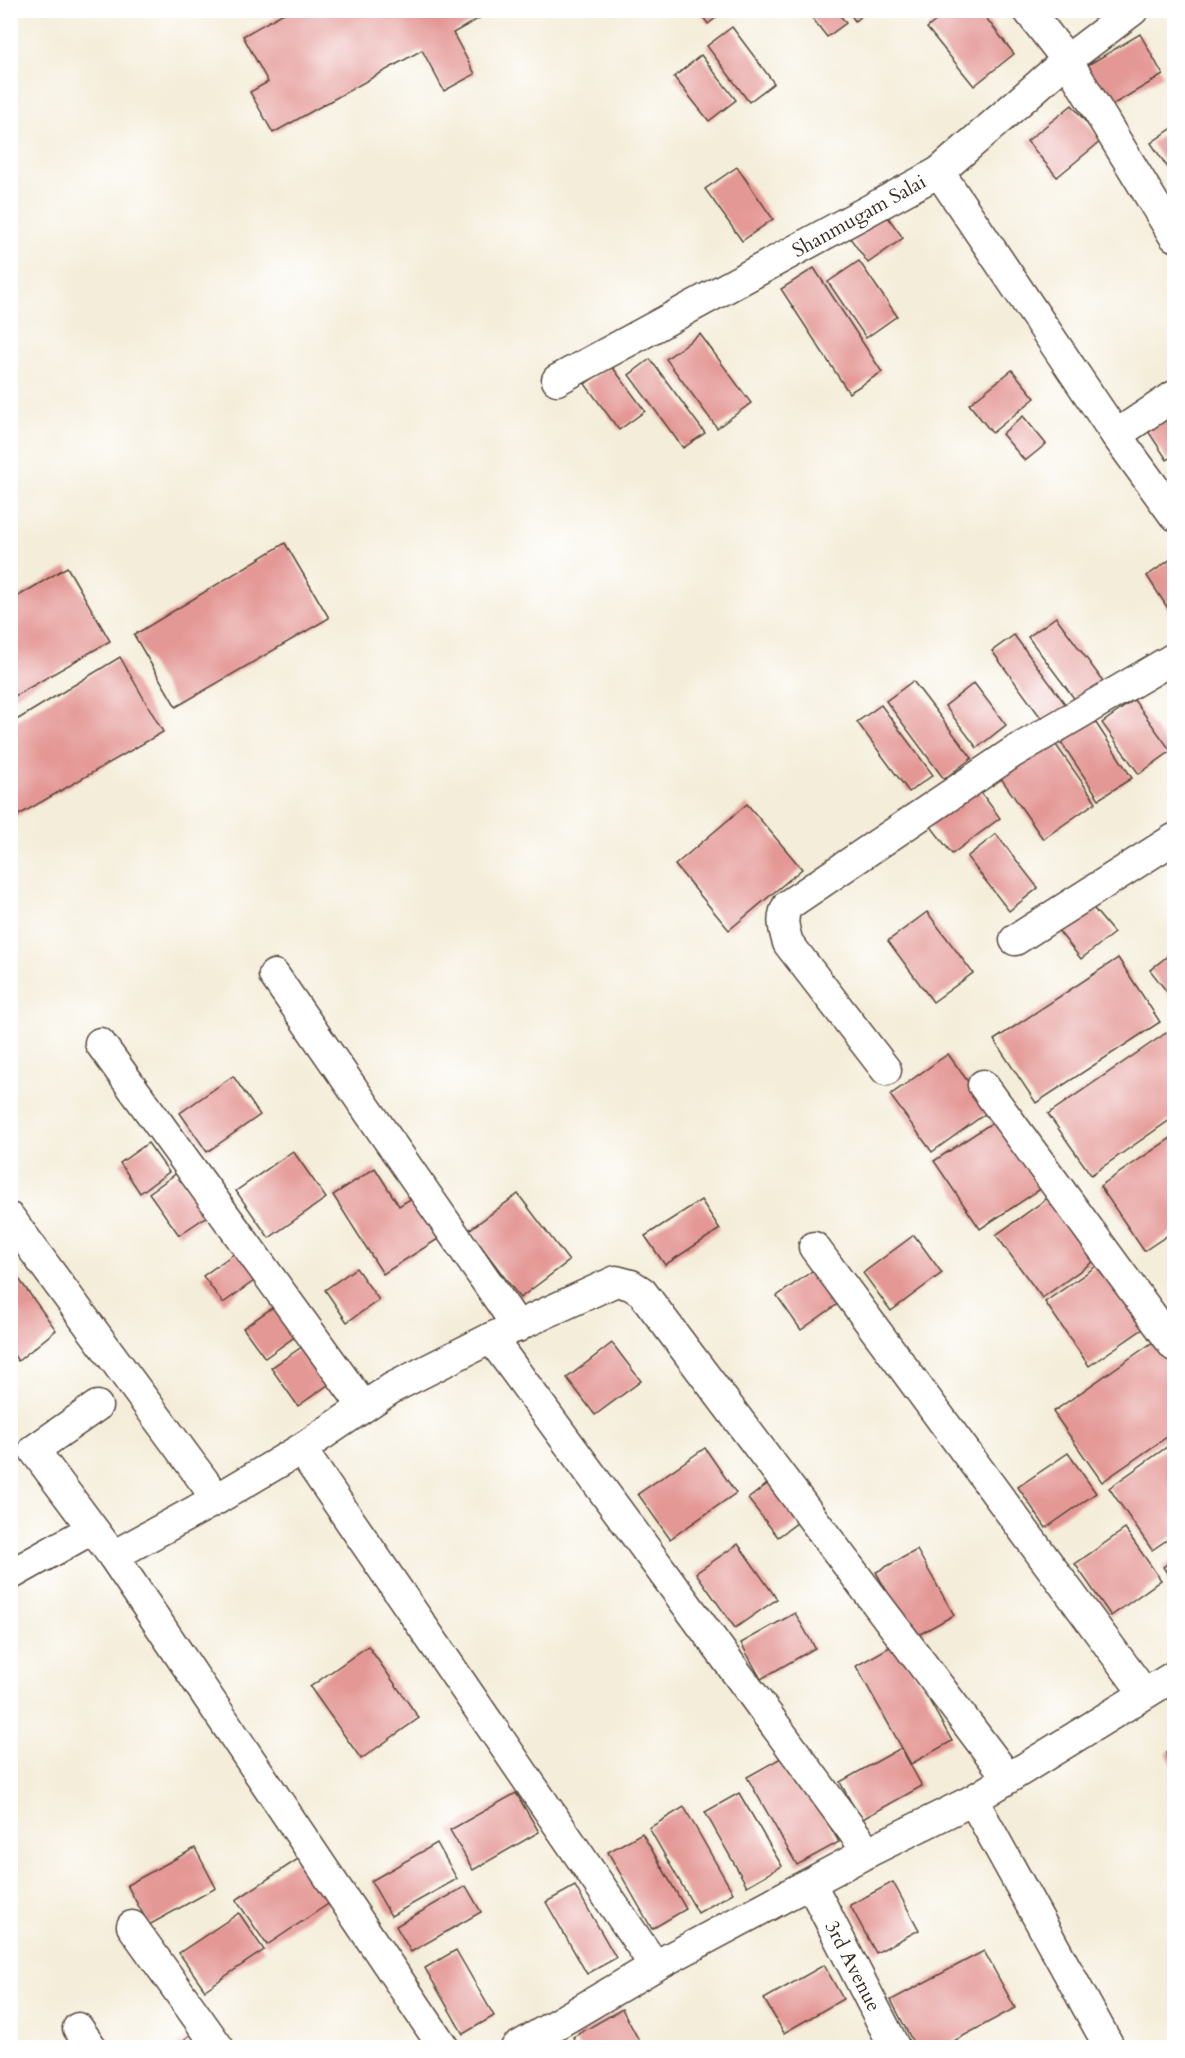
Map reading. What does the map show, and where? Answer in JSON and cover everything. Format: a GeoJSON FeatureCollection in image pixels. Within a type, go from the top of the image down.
{"type":"FeatureCollection","features":[{"type":"Feature","properties":{"kind":"street"},"geometry":{"type":"LineString","coordinates":[[1028,10],[1067,60],[1174,236]]}},
{"type":"Feature","properties":{"kind":"street","name":"Shanmugam Salai"},"geometry":{"type":"LineString","coordinates":[[557,381],[939,172],[1067,60],[1133,10]]}},
{"type":"Feature","properties":{"kind":"street"},"geometry":{"type":"LineString","coordinates":[[939,172],[1116,435],[1174,515]]}},
{"type":"Feature","properties":{"kind":"street"},"geometry":{"type":"LineString","coordinates":[[1116,435],[1174,396]]}},
{"type":"Feature","properties":{"kind":"street"},"geometry":{"type":"LineString","coordinates":[[886,1071],[788,943],[783,913],[789,905],[1012,753],[1174,658]]}},
{"type":"Feature","properties":{"kind":"street"},"geometry":{"type":"LineString","coordinates":[[1015,940],[1174,839]]}},
{"type":"Feature","properties":{"kind":"street"},"geometry":{"type":"LineString","coordinates":[[274,975],[505,1333],[868,1852]]}},
{"type":"Feature","properties":{"kind":"street"},"geometry":{"type":"LineString","coordinates":[[100,1042],[363,1406]]}},
{"type":"Feature","properties":{"kind":"street"},"geometry":{"type":"LineString","coordinates":[[983,1085],[1174,1346]]}},
{"type":"Feature","properties":{"kind":"street"},"geometry":{"type":"LineString","coordinates":[[10,1218],[217,1499]]}},
{"type":"Feature","properties":{"kind":"street"},"geometry":{"type":"LineString","coordinates":[[814,1248],[1144,1693]]}},
{"type":"Feature","properties":{"kind":"street"},"geometry":{"type":"LineString","coordinates":[[112,1556],[217,1499],[301,1449],[392,1388],[615,1281],[631,1285],[642,1292],[1008,1778]]}},
{"type":"Feature","properties":{"kind":"street"},"geometry":{"type":"LineString","coordinates":[[97,1406],[34,1450],[112,1556],[444,2048]]}},
{"type":"Feature","properties":{"kind":"street"},"geometry":{"type":"LineString","coordinates":[[301,1449],[655,1966]]}},
{"type":"Feature","properties":{"kind":"street"},"geometry":{"type":"LineString","coordinates":[[10,1575],[92,1528]]}},
{"type":"Feature","properties":{"kind":"street"},"geometry":{"type":"LineString","coordinates":[[516,2048],[655,1966],[868,1852],[973,1800],[1174,1676]]}},
{"type":"Feature","properties":{"kind":"street"},"geometry":{"type":"LineString","coordinates":[[973,1800],[1110,2048]]}},
{"type":"Feature","properties":{"kind":"street","name":"3rd Avenue"},"geometry":{"type":"LineString","coordinates":[[811,1884],[895,2048]]}},
{"type":"Feature","properties":{"kind":"street"},"geometry":{"type":"LineString","coordinates":[[132,1926],[219,2048]]}},
{"type":"Feature","properties":{"kind":"building"},"geometry":{"type":"Polygon","coordinates":[[[289,10],[494,10],[453,33],[475,74],[444,91],[422,50],[273,133],[250,92],[268,82],[243,36],[289,10]]]}},
{"type":"Feature","properties":{"kind":"building"},"geometry":{"type":"Polygon","coordinates":[[[698,10],[726,10],[708,24],[698,10]]]}},
{"type":"Feature","properties":{"kind":"building"},"geometry":{"type":"Polygon","coordinates":[[[806,10],[836,10],[846,23],[827,37],[806,10]]]}},
{"type":"Feature","properties":{"kind":"building"},"geometry":{"type":"Polygon","coordinates":[[[847,10],[869,10],[855,21],[847,10]]]}},
{"type":"Feature","properties":{"kind":"building"},"geometry":{"type":"Polygon","coordinates":[[[949,10],[980,10],[1014,54],[974,86],[927,28],[949,10]]]}},
{"type":"Feature","properties":{"kind":"building"},"geometry":{"type":"Polygon","coordinates":[[[732,27],[774,83],[749,102],[707,46],[732,27]]]}},
{"type":"Feature","properties":{"kind":"building"},"geometry":{"type":"Polygon","coordinates":[[[1140,34],[1163,75],[1107,108],[1083,68],[1140,34]]]}},
{"type":"Feature","properties":{"kind":"building"},"geometry":{"type":"Polygon","coordinates":[[[701,55],[736,100],[709,121],[674,77],[701,55]]]}},
{"type":"Feature","properties":{"kind":"building"},"geometry":{"type":"Polygon","coordinates":[[[1072,105],[1101,141],[1057,177],[1027,141],[1072,105]]]}},
{"type":"Feature","properties":{"kind":"building"},"geometry":{"type":"Polygon","coordinates":[[[1174,127],[1174,177],[1151,143],[1174,127]]]}},
{"type":"Feature","properties":{"kind":"building"},"geometry":{"type":"Polygon","coordinates":[[[737,167],[773,219],[742,241],[705,189],[737,167]]]}},
{"type":"Feature","properties":{"kind":"building"},"geometry":{"type":"Polygon","coordinates":[[[880,206],[903,238],[868,263],[845,231],[880,206]]]}},
{"type":"Feature","properties":{"kind":"building"},"geometry":{"type":"Polygon","coordinates":[[[859,261],[897,316],[866,338],[828,282],[859,261]]]}},
{"type":"Feature","properties":{"kind":"building"},"geometry":{"type":"Polygon","coordinates":[[[814,268],[882,372],[849,393],[781,289],[814,268]]]}},
{"type":"Feature","properties":{"kind":"building"},"geometry":{"type":"Polygon","coordinates":[[[700,334],[751,403],[717,428],[666,359],[700,334]]]}},
{"type":"Feature","properties":{"kind":"building"},"geometry":{"type":"Polygon","coordinates":[[[650,359],[705,433],[683,448],[629,375],[650,359]]]}},
{"type":"Feature","properties":{"kind":"building"},"geometry":{"type":"Polygon","coordinates":[[[611,365],[645,411],[619,430],[585,384],[611,365]]]}},
{"type":"Feature","properties":{"kind":"building"},"geometry":{"type":"Polygon","coordinates":[[[1012,370],[1035,398],[992,433],[969,404],[1012,370]]]}},
{"type":"Feature","properties":{"kind":"building"},"geometry":{"type":"Polygon","coordinates":[[[1174,409],[1174,454],[1167,460],[1146,428],[1174,409]]]}},
{"type":"Feature","properties":{"kind":"building"},"geometry":{"type":"Polygon","coordinates":[[[1023,416],[1046,444],[1025,461],[1002,434],[1023,416]]]}},
{"type":"Feature","properties":{"kind":"building"},"geometry":{"type":"Polygon","coordinates":[[[285,543],[329,618],[176,707],[134,635],[285,543]]]}},
{"type":"Feature","properties":{"kind":"building"},"geometry":{"type":"Polygon","coordinates":[[[1174,557],[1174,618],[1147,576],[1174,557]]]}},
{"type":"Feature","properties":{"kind":"building"},"geometry":{"type":"Polygon","coordinates":[[[67,567],[110,641],[10,699],[10,601],[67,567]]]}},
{"type":"Feature","properties":{"kind":"building"},"geometry":{"type":"Polygon","coordinates":[[[1056,617],[1106,685],[1079,705],[1028,637],[1056,617]]]}},
{"type":"Feature","properties":{"kind":"building"},"geometry":{"type":"Polygon","coordinates":[[[1014,635],[1069,709],[1047,726],[992,651],[1014,635]]]}},
{"type":"Feature","properties":{"kind":"building"},"geometry":{"type":"Polygon","coordinates":[[[120,657],[163,732],[10,820],[10,724],[120,657]]]}},
{"type":"Feature","properties":{"kind":"building"},"geometry":{"type":"Polygon","coordinates":[[[913,681],[972,758],[944,779],[886,701],[913,681]]]}},
{"type":"Feature","properties":{"kind":"building"},"geometry":{"type":"Polygon","coordinates":[[[974,683],[1006,725],[977,748],[945,706],[974,683]]]}},
{"type":"Feature","properties":{"kind":"building"},"geometry":{"type":"Polygon","coordinates":[[[1134,700],[1171,751],[1139,774],[1102,723],[1134,700]]]}},
{"type":"Feature","properties":{"kind":"building"},"geometry":{"type":"Polygon","coordinates":[[[881,705],[933,775],[909,792],[857,722],[881,705]]]}},
{"type":"Feature","properties":{"kind":"building"},"geometry":{"type":"Polygon","coordinates":[[[1092,717],[1132,778],[1099,799],[1059,739],[1092,717]]]}},
{"type":"Feature","properties":{"kind":"building"},"geometry":{"type":"Polygon","coordinates":[[[1049,735],[1096,802],[1043,839],[996,771],[1049,735]]]}},
{"type":"Feature","properties":{"kind":"building"},"geometry":{"type":"Polygon","coordinates":[[[974,783],[1000,818],[952,854],[926,820],[974,783]]]}},
{"type":"Feature","properties":{"kind":"building"},"geometry":{"type":"Polygon","coordinates":[[[747,804],[802,869],[729,930],[675,865],[747,804]]]}},
{"type":"Feature","properties":{"kind":"building"},"geometry":{"type":"Polygon","coordinates":[[[996,834],[1038,888],[1009,911],[967,857],[996,834]]]}},
{"type":"Feature","properties":{"kind":"building"},"geometry":{"type":"Polygon","coordinates":[[[1085,898],[1114,933],[1081,959],[1053,924],[1085,898]]]}},
{"type":"Feature","properties":{"kind":"building"},"geometry":{"type":"Polygon","coordinates":[[[927,912],[973,973],[933,1002],[888,941],[927,912]]]}},
{"type":"Feature","properties":{"kind":"building"},"geometry":{"type":"Polygon","coordinates":[[[1174,951],[1174,1001],[1150,970],[1174,951]]]}},
{"type":"Feature","properties":{"kind":"building"},"geometry":{"type":"Polygon","coordinates":[[[1118,958],[1160,1022],[1036,1103],[994,1040],[1118,958]]]}},
{"type":"Feature","properties":{"kind":"building"},"geometry":{"type":"Polygon","coordinates":[[[1169,1031],[1174,1039],[1174,1117],[1091,1175],[1048,1114],[1169,1031]]]}},
{"type":"Feature","properties":{"kind":"building"},"geometry":{"type":"Polygon","coordinates":[[[948,1054],[989,1111],[932,1152],[890,1095],[948,1054]]]}},
{"type":"Feature","properties":{"kind":"building"},"geometry":{"type":"Polygon","coordinates":[[[233,1076],[260,1115],[207,1152],[180,1113],[233,1076]]]}},
{"type":"Feature","properties":{"kind":"building"},"geometry":{"type":"Polygon","coordinates":[[[996,1120],[1042,1188],[980,1229],[934,1161],[996,1120]]]}},
{"type":"Feature","properties":{"kind":"building"},"geometry":{"type":"Polygon","coordinates":[[[1174,1136],[1174,1231],[1144,1251],[1100,1186],[1174,1136]]]}},
{"type":"Feature","properties":{"kind":"building"},"geometry":{"type":"Polygon","coordinates":[[[148,1143],[169,1172],[140,1193],[120,1163],[148,1143]]]}},
{"type":"Feature","properties":{"kind":"building"},"geometry":{"type":"Polygon","coordinates":[[[293,1151],[326,1198],[269,1238],[236,1191],[293,1151]]]}},
{"type":"Feature","properties":{"kind":"building"},"geometry":{"type":"Polygon","coordinates":[[[375,1168],[399,1206],[412,1198],[438,1239],[383,1274],[333,1195],[375,1168]]]}},
{"type":"Feature","properties":{"kind":"building"},"geometry":{"type":"Polygon","coordinates":[[[177,1173],[207,1216],[179,1235],[149,1193],[177,1173]]]}},
{"type":"Feature","properties":{"kind":"building"},"geometry":{"type":"Polygon","coordinates":[[[518,1194],[569,1261],[520,1298],[469,1230],[518,1194]]]}},
{"type":"Feature","properties":{"kind":"building"},"geometry":{"type":"Polygon","coordinates":[[[1052,1195],[1098,1258],[1042,1298],[996,1235],[1052,1195]]]}},
{"type":"Feature","properties":{"kind":"building"},"geometry":{"type":"Polygon","coordinates":[[[701,1200],[720,1229],[665,1265],[645,1236],[701,1200]]]}},
{"type":"Feature","properties":{"kind":"building"},"geometry":{"type":"Polygon","coordinates":[[[914,1235],[942,1273],[891,1311],[863,1273],[914,1235]]]}},
{"type":"Feature","properties":{"kind":"building"},"geometry":{"type":"Polygon","coordinates":[[[242,1248],[261,1276],[223,1303],[203,1276],[242,1248]]]}},
{"type":"Feature","properties":{"kind":"building"},"geometry":{"type":"Polygon","coordinates":[[[1105,1260],[1150,1324],[1089,1366],[1045,1302],[1105,1260]]]}},
{"type":"Feature","properties":{"kind":"building"},"geometry":{"type":"Polygon","coordinates":[[[818,1267],[842,1301],[801,1330],[777,1296],[818,1267]]]}},
{"type":"Feature","properties":{"kind":"building"},"geometry":{"type":"Polygon","coordinates":[[[356,1268],[379,1300],[347,1322],[325,1290],[356,1268]]]}},
{"type":"Feature","properties":{"kind":"building"},"geometry":{"type":"Polygon","coordinates":[[[19,1279],[56,1330],[18,1361],[10,1350],[10,1285],[19,1279]]]}},
{"type":"Feature","properties":{"kind":"building"},"geometry":{"type":"Polygon","coordinates":[[[279,1303],[300,1333],[265,1358],[243,1328],[279,1303]]]}},
{"type":"Feature","properties":{"kind":"building"},"geometry":{"type":"Polygon","coordinates":[[[1163,1335],[1174,1350],[1174,1432],[1102,1482],[1053,1412],[1163,1335]]]}},
{"type":"Feature","properties":{"kind":"building"},"geometry":{"type":"Polygon","coordinates":[[[309,1342],[335,1380],[298,1406],[271,1368],[309,1342]]]}},
{"type":"Feature","properties":{"kind":"building"},"geometry":{"type":"Polygon","coordinates":[[[612,1343],[641,1381],[595,1415],[567,1378],[612,1343]]]}},
{"type":"Feature","properties":{"kind":"building"},"geometry":{"type":"Polygon","coordinates":[[[1174,1442],[1174,1535],[1152,1550],[1109,1488],[1174,1442]]]}},
{"type":"Feature","properties":{"kind":"building"},"geometry":{"type":"Polygon","coordinates":[[[705,1448],[736,1493],[670,1539],[638,1494],[705,1448]]]}},
{"type":"Feature","properties":{"kind":"building"},"geometry":{"type":"Polygon","coordinates":[[[1068,1453],[1096,1493],[1046,1528],[1018,1487],[1068,1453]]]}},
{"type":"Feature","properties":{"kind":"building"},"geometry":{"type":"Polygon","coordinates":[[[775,1478],[805,1517],[778,1537],[748,1499],[775,1478]]]}},
{"type":"Feature","properties":{"kind":"building"},"geometry":{"type":"Polygon","coordinates":[[[1125,1529],[1161,1580],[1111,1616],[1075,1564],[1125,1529]]]}},
{"type":"Feature","properties":{"kind":"building"},"geometry":{"type":"Polygon","coordinates":[[[738,1544],[777,1599],[735,1628],[696,1573],[738,1544]]]}},
{"type":"Feature","properties":{"kind":"building"},"geometry":{"type":"Polygon","coordinates":[[[917,1550],[954,1615],[913,1638],[876,1572],[917,1550]]]}},
{"type":"Feature","properties":{"kind":"building"},"geometry":{"type":"Polygon","coordinates":[[[1174,1559],[1174,1584],[1163,1567],[1174,1559]]]}},
{"type":"Feature","properties":{"kind":"building"},"geometry":{"type":"Polygon","coordinates":[[[795,1613],[815,1648],[761,1679],[741,1643],[795,1613]]]}},
{"type":"Feature","properties":{"kind":"building"},"geometry":{"type":"Polygon","coordinates":[[[897,1643],[952,1741],[911,1764],[856,1666],[897,1643]]]}},
{"type":"Feature","properties":{"kind":"building"},"geometry":{"type":"Polygon","coordinates":[[[368,1646],[419,1718],[361,1759],[310,1687],[368,1646]]]}},
{"type":"Feature","properties":{"kind":"building"},"geometry":{"type":"Polygon","coordinates":[[[901,1748],[922,1786],[861,1820],[840,1782],[901,1748]]]}},
{"type":"Feature","properties":{"kind":"building"},"geometry":{"type":"Polygon","coordinates":[[[1174,1749],[1174,1767],[1166,1753],[1174,1749]]]}},
{"type":"Feature","properties":{"kind":"building"},"geometry":{"type":"Polygon","coordinates":[[[788,1754],[839,1842],[797,1865],[747,1777],[788,1754]]]}},
{"type":"Feature","properties":{"kind":"building"},"geometry":{"type":"Polygon","coordinates":[[[516,1793],[539,1832],[473,1870],[450,1830],[516,1793]]]}},
{"type":"Feature","properties":{"kind":"building"},"geometry":{"type":"Polygon","coordinates":[[[739,1793],[782,1866],[747,1886],[705,1812],[739,1793]]]}},
{"type":"Feature","properties":{"kind":"building"},"geometry":{"type":"Polygon","coordinates":[[[684,1807],[733,1893],[698,1913],[649,1828],[684,1807]]]}},
{"type":"Feature","properties":{"kind":"building"},"geometry":{"type":"Polygon","coordinates":[[[642,1833],[686,1909],[652,1929],[608,1852],[642,1833]]]}},
{"type":"Feature","properties":{"kind":"building"},"geometry":{"type":"Polygon","coordinates":[[[437,1843],[457,1879],[391,1916],[371,1881],[437,1843]]]}},
{"type":"Feature","properties":{"kind":"building"},"geometry":{"type":"Polygon","coordinates":[[[195,1848],[216,1888],[149,1925],[127,1885],[195,1848]]]}},
{"type":"Feature","properties":{"kind":"building"},"geometry":{"type":"Polygon","coordinates":[[[304,1855],[334,1900],[267,1945],[236,1900],[304,1855]]]}},
{"type":"Feature","properties":{"kind":"building"},"geometry":{"type":"Polygon","coordinates":[[[893,1882],[919,1930],[876,1953],[850,1905],[893,1882]]]}},
{"type":"Feature","properties":{"kind":"building"},"geometry":{"type":"Polygon","coordinates":[[[466,1886],[481,1912],[411,1952],[396,1926],[466,1886]]]}},
{"type":"Feature","properties":{"kind":"building"},"geometry":{"type":"Polygon","coordinates":[[[575,1886],[616,1958],[587,1974],[546,1902],[575,1886]]]}},
{"type":"Feature","properties":{"kind":"building"},"geometry":{"type":"Polygon","coordinates":[[[239,1913],[264,1950],[205,1990],[179,1953],[239,1913]]]}},
{"type":"Feature","properties":{"kind":"building"},"geometry":{"type":"Polygon","coordinates":[[[456,1950],[494,2016],[463,2034],[425,1968],[456,1950]]]}},
{"type":"Feature","properties":{"kind":"building"},"geometry":{"type":"Polygon","coordinates":[[[984,1951],[1015,2008],[941,2048],[916,2048],[891,2000],[984,1951]]]}},
{"type":"Feature","properties":{"kind":"building"},"geometry":{"type":"Polygon","coordinates":[[[824,1965],[843,1999],[784,2033],[764,1999],[824,1965]]]}},
{"type":"Feature","properties":{"kind":"building"},"geometry":{"type":"Polygon","coordinates":[[[622,2009],[643,2048],[579,2048],[573,2037],[622,2009]]]}},
{"type":"Feature","properties":{"kind":"building"},"geometry":{"type":"Polygon","coordinates":[[[191,2034],[201,2048],[174,2048],[191,2034]]]}}]}
